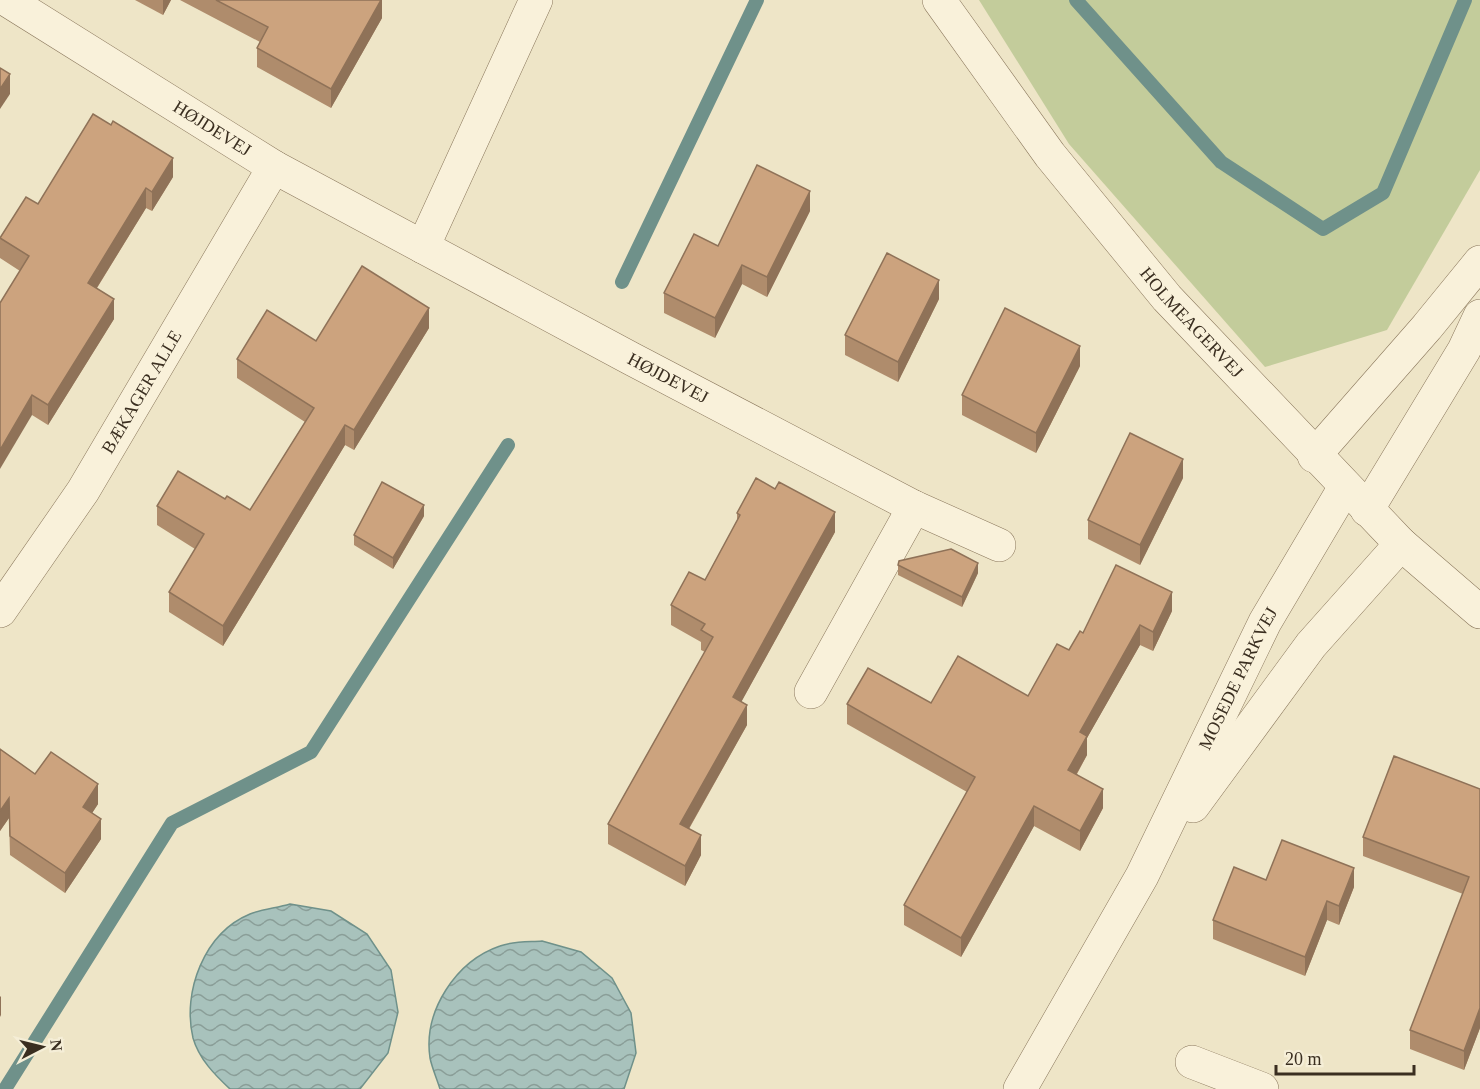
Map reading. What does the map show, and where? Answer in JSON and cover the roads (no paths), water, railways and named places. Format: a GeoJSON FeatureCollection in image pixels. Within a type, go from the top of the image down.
{"type":"FeatureCollection","features":[{"type":"Feature","properties":{"kind":"street","name":"HØJDEVEJ"},"geometry":{"type":"LineString","coordinates":[[6,0],[274,167],[914,507],[999,545]]}},
{"type":"Feature","properties":{"kind":"street"},"geometry":{"type":"LineString","coordinates":[[423,247],[536,0]]}},
{"type":"Feature","properties":{"kind":"street","name":"HOLMEAGERVEJ"},"geometry":{"type":"LineString","coordinates":[[939,0],[1050,155],[1167,298],[1367,510],[1401,544],[1480,612]]}},
{"type":"Feature","properties":{"kind":"street","name":"BÆKAGER ALLE"},"geometry":{"type":"LineString","coordinates":[[0,611],[83,491],[274,167]]}},
{"type":"Feature","properties":{"kind":"street"},"geometry":{"type":"LineString","coordinates":[[1314,456],[1427,327],[1480,262]]}},
{"type":"Feature","properties":{"kind":"street"},"geometry":{"type":"LineString","coordinates":[[1367,510],[1464,350],[1480,316]]}},
{"type":"Feature","properties":{"kind":"street","name":"MOSEDE PARKVEJ"},"geometry":{"type":"LineString","coordinates":[[1020,1089],[1142,876],[1265,622],[1345,487]]}},
{"type":"Feature","properties":{"kind":"street"},"geometry":{"type":"LineString","coordinates":[[811,692],[914,507]]}},
{"type":"Feature","properties":{"kind":"street","name":"MOSEDE PARKVEJ"},"geometry":{"type":"LineString","coordinates":[[1142,876],[1311,645],[1401,544]]}},
{"type":"Feature","properties":{"kind":"street"},"geometry":{"type":"LineString","coordinates":[[1192,1062],[1262,1089]]}},
{"type":"Feature","properties":{"kind":"water"},"geometry":{"type":"Polygon","coordinates":[[[290,904],[331,911],[367,934],[391,970],[398,1012],[388,1053],[360,1089],[230,1089],[208,1066],[196,1046],[190,1020],[191,1002],[200,966],[209,949],[234,923],[250,914],[290,904]]]}},
{"type":"Feature","properties":{"kind":"water"},"geometry":{"type":"Polygon","coordinates":[[[542,941],[581,952],[612,978],[631,1013],[636,1053],[624,1089],[440,1089],[430,1058],[429,1040],[437,1006],[446,990],[470,963],[484,953],[510,943],[542,941]]]}},
{"type":"Feature","properties":{"kind":"waterway"},"geometry":{"type":"LineString","coordinates":[[622,282],[757,0]]}},
{"type":"Feature","properties":{"kind":"waterway"},"geometry":{"type":"LineString","coordinates":[[1076,0],[1221,162],[1323,229],[1383,193],[1465,0]]}},
{"type":"Feature","properties":{"kind":"waterway"},"geometry":{"type":"LineString","coordinates":[[5,1089],[172,823],[311,752],[508,445]]}}]}
